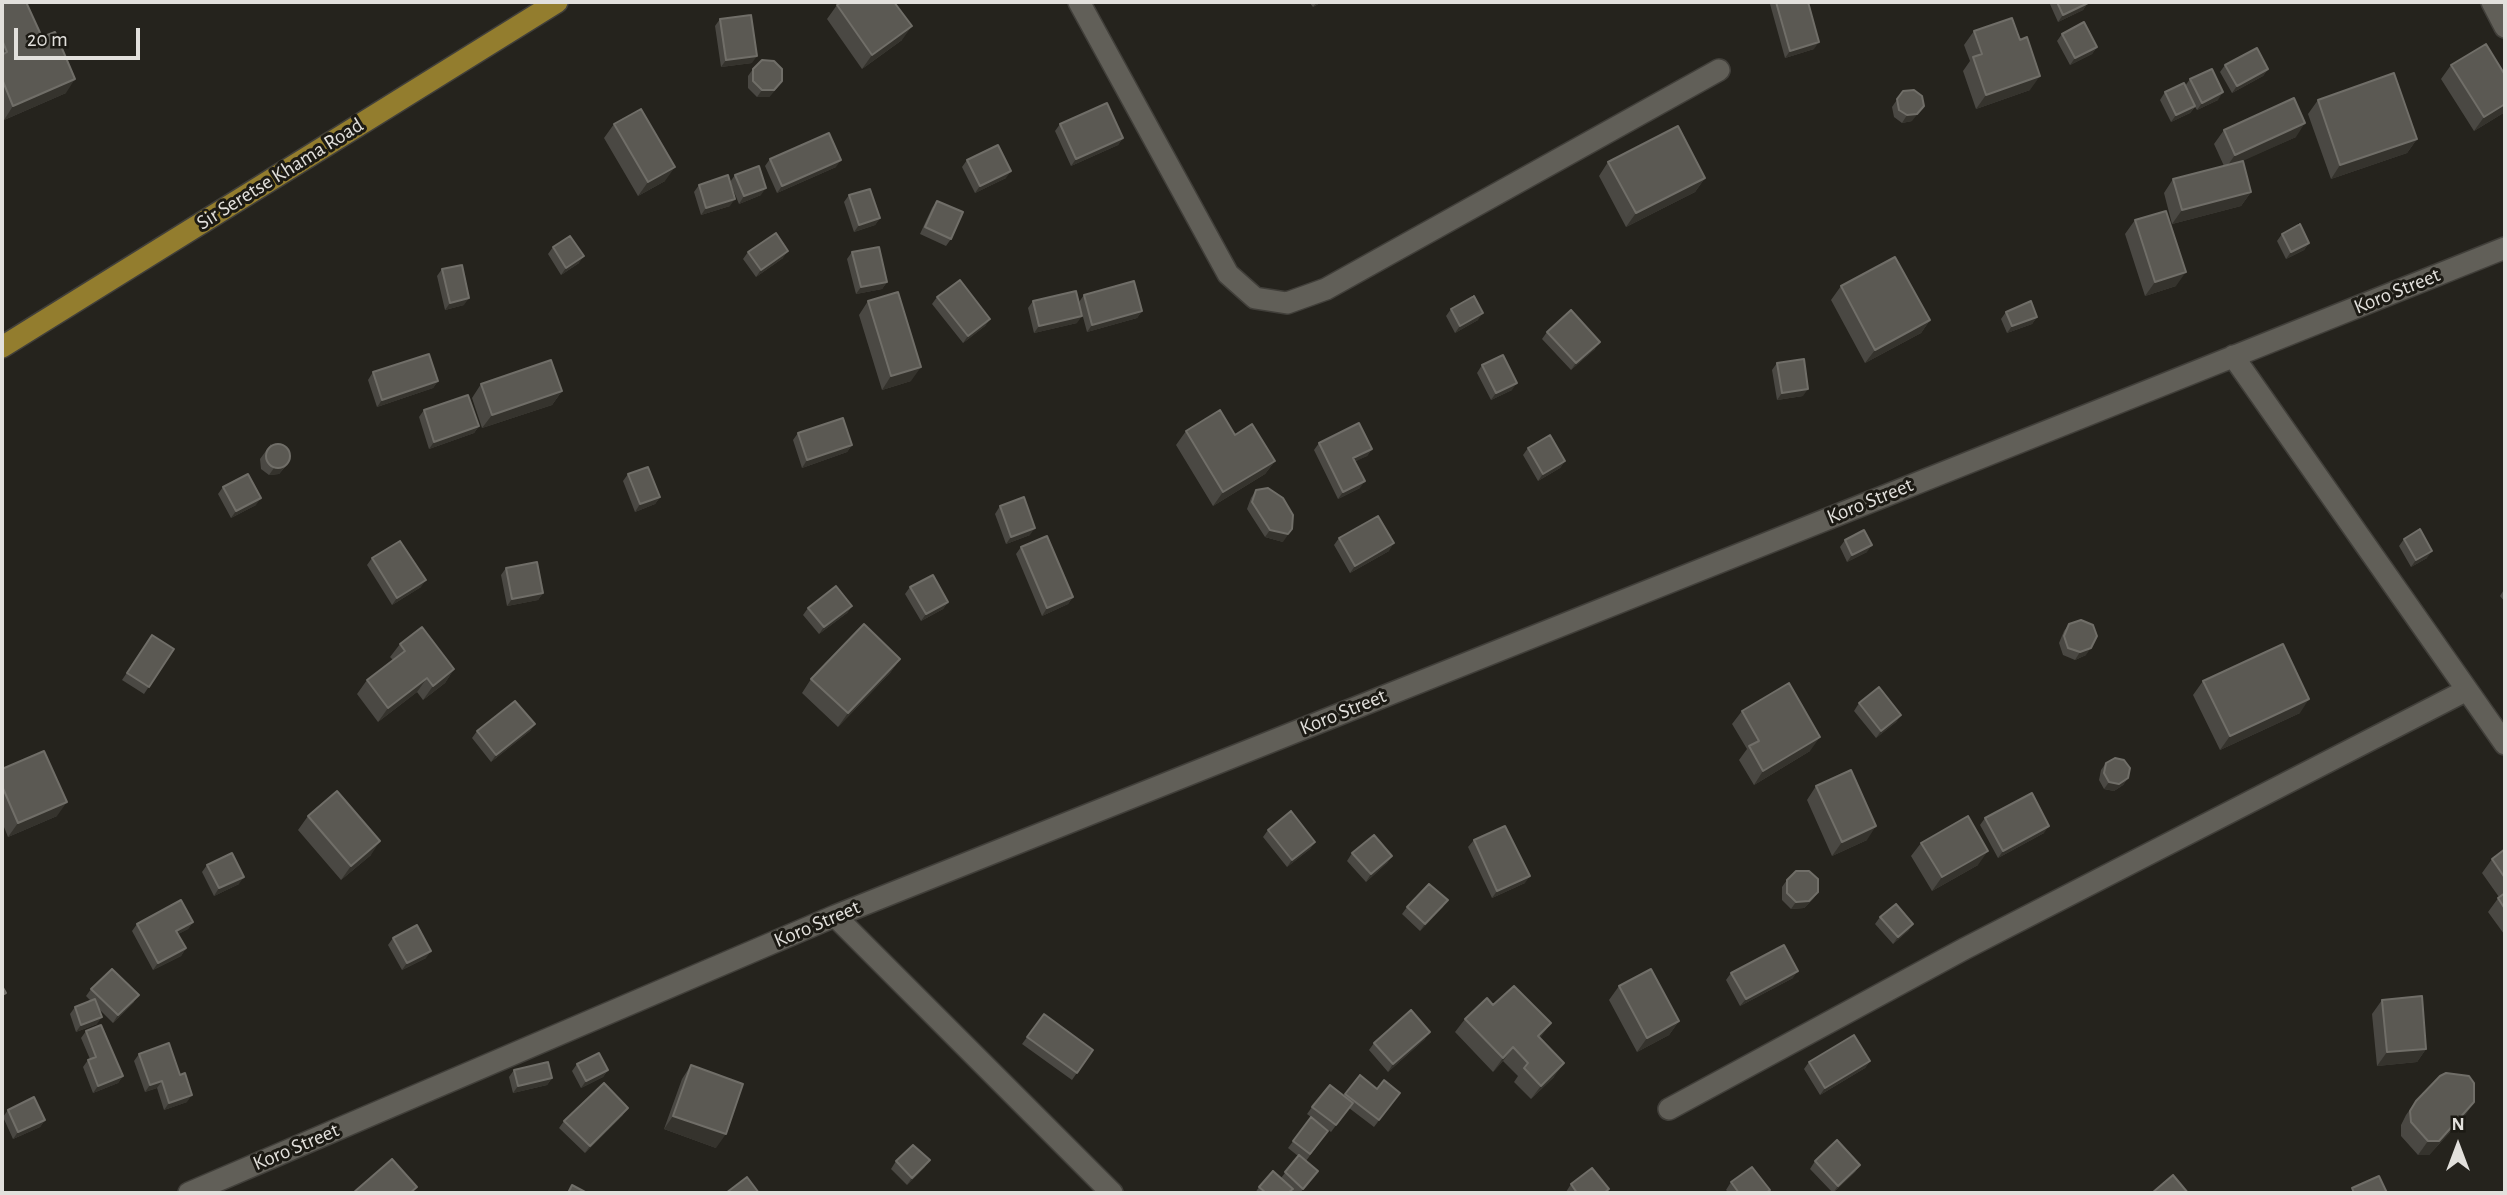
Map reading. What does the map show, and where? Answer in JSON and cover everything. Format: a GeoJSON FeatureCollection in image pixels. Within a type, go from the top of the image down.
{"type":"FeatureCollection","features":[{"type":"Feature","properties":{"kind":"main road","name":"Sir Seretse Khama Road"},"geometry":{"type":"LineString","coordinates":[[2,347],[557,2]]}},
{"type":"Feature","properties":{"kind":"street"},"geometry":{"type":"LineString","coordinates":[[1079,2],[1228,274],[1255,298],[1287,303],[1326,289],[1719,70]]}},
{"type":"Feature","properties":{"kind":"street"},"geometry":{"type":"LineString","coordinates":[[2492,2],[2505,27]]}},
{"type":"Feature","properties":{"kind":"street","name":"Koro Street"},"geometry":{"type":"LineString","coordinates":[[189,1193],[835,916],[2505,248]]}},
{"type":"Feature","properties":{"kind":"street"},"geometry":{"type":"LineString","coordinates":[[2233,356],[2505,744]]}},
{"type":"Feature","properties":{"kind":"street"},"geometry":{"type":"LineString","coordinates":[[1669,1109],[1964,949],[2467,690]]}},
{"type":"Feature","properties":{"kind":"street"},"geometry":{"type":"LineString","coordinates":[[835,916],[1112,1193]]}},
{"type":"Feature","properties":{"kind":"building"},"geometry":{"type":"Polygon","coordinates":[[[2,2],[26,2],[42,37],[55,32],[75,79],[13,106],[2,79],[2,55],[7,52],[2,40],[2,2]]]}},
{"type":"Feature","properties":{"kind":"building"},"geometry":{"type":"Polygon","coordinates":[[[842,2],[894,2],[912,26],[872,55],[837,5],[842,2]]]}},
{"type":"Feature","properties":{"kind":"building"},"geometry":{"type":"Polygon","coordinates":[[[1776,2],[1808,2],[1819,42],[1790,51],[1776,2]]]}},
{"type":"Feature","properties":{"kind":"building"},"geometry":{"type":"Polygon","coordinates":[[[2057,2],[2088,2],[2088,3],[2063,15],[2057,2]]]}},
{"type":"Feature","properties":{"kind":"building"},"geometry":{"type":"Polygon","coordinates":[[[751,15],[757,56],[726,60],[720,19],[751,15]]]}},
{"type":"Feature","properties":{"kind":"building"},"geometry":{"type":"Polygon","coordinates":[[[2012,18],[2020,40],[2027,37],[2040,76],[1986,95],[1973,57],[1982,54],[1974,31],[2012,18]]]}},
{"type":"Feature","properties":{"kind":"building"},"geometry":{"type":"Polygon","coordinates":[[[2084,22],[2097,47],[2075,58],[2062,34],[2084,22]]]}},
{"type":"Feature","properties":{"kind":"building"},"geometry":{"type":"Polygon","coordinates":[[[2486,44],[2505,75],[2505,104],[2484,117],[2451,65],[2486,44]]]}},
{"type":"Feature","properties":{"kind":"building"},"geometry":{"type":"Polygon","coordinates":[[[2257,48],[2268,69],[2237,86],[2225,65],[2257,48]]]}},
{"type":"Feature","properties":{"kind":"building"},"geometry":{"type":"Polygon","coordinates":[[[762,60],[774,61],[782,69],[782,81],[774,90],[762,90],[753,81],[753,69],[762,60]]]}},
{"type":"Feature","properties":{"kind":"building"},"geometry":{"type":"Polygon","coordinates":[[[2212,69],[2223,92],[2202,103],[2190,79],[2212,69]]]}},
{"type":"Feature","properties":{"kind":"building"},"geometry":{"type":"Polygon","coordinates":[[[2394,73],[2417,139],[2340,165],[2318,100],[2394,73]]]}},
{"type":"Feature","properties":{"kind":"building"},"geometry":{"type":"Polygon","coordinates":[[[2184,83],[2195,106],[2176,115],[2165,92],[2184,83]]]}},
{"type":"Feature","properties":{"kind":"building"},"geometry":{"type":"Polygon","coordinates":[[[1914,90],[1922,96],[1924,106],[1917,114],[1907,115],[1899,110],[1897,99],[1903,91],[1914,90]]]}},
{"type":"Feature","properties":{"kind":"building"},"geometry":{"type":"Polygon","coordinates":[[[2294,98],[2305,123],[2235,155],[2224,130],[2294,98]]]}},
{"type":"Feature","properties":{"kind":"building"},"geometry":{"type":"Polygon","coordinates":[[[1107,103],[1123,138],[1076,159],[1060,124],[1107,103]]]}},
{"type":"Feature","properties":{"kind":"building"},"geometry":{"type":"Polygon","coordinates":[[[641,109],[675,167],[648,182],[614,124],[641,109]]]}},
{"type":"Feature","properties":{"kind":"building"},"geometry":{"type":"Polygon","coordinates":[[[1678,126],[1705,178],[1636,213],[1608,162],[1678,126]]]}},
{"type":"Feature","properties":{"kind":"building"},"geometry":{"type":"Polygon","coordinates":[[[829,133],[841,160],[782,186],[770,159],[829,133]]]}},
{"type":"Feature","properties":{"kind":"building"},"geometry":{"type":"Polygon","coordinates":[[[998,145],[1011,171],[980,186],[967,160],[998,145]]]}},
{"type":"Feature","properties":{"kind":"building"},"geometry":{"type":"Polygon","coordinates":[[[2243,161],[2251,192],[2182,210],[2173,179],[2243,161]]]}},
{"type":"Feature","properties":{"kind":"building"},"geometry":{"type":"Polygon","coordinates":[[[759,166],[766,188],[744,196],[735,175],[759,166]]]}},
{"type":"Feature","properties":{"kind":"building"},"geometry":{"type":"Polygon","coordinates":[[[728,175],[735,199],[706,208],[699,185],[728,175]]]}},
{"type":"Feature","properties":{"kind":"building"},"geometry":{"type":"Polygon","coordinates":[[[870,189],[880,218],[859,225],[849,195],[870,189]]]}},
{"type":"Feature","properties":{"kind":"building"},"geometry":{"type":"Polygon","coordinates":[[[937,201],[963,212],[951,239],[925,227],[937,201]]]}},
{"type":"Feature","properties":{"kind":"building"},"geometry":{"type":"Polygon","coordinates":[[[2166,211],[2186,272],[2155,282],[2135,220],[2166,211]]]}},
{"type":"Feature","properties":{"kind":"building"},"geometry":{"type":"Polygon","coordinates":[[[2300,224],[2309,243],[2291,252],[2282,234],[2300,224]]]}},
{"type":"Feature","properties":{"kind":"building"},"geometry":{"type":"Polygon","coordinates":[[[776,233],[788,251],[761,270],[748,252],[776,233]]]}},
{"type":"Feature","properties":{"kind":"building"},"geometry":{"type":"Polygon","coordinates":[[[570,236],[584,256],[566,268],[553,247],[570,236]]]}},
{"type":"Feature","properties":{"kind":"building"},"geometry":{"type":"Polygon","coordinates":[[[879,247],[887,282],[861,287],[852,252],[879,247]]]}},
{"type":"Feature","properties":{"kind":"building"},"geometry":{"type":"Polygon","coordinates":[[[1895,257],[1930,320],[1875,350],[1841,286],[1895,257]]]}},
{"type":"Feature","properties":{"kind":"building"},"geometry":{"type":"Polygon","coordinates":[[[462,265],[469,298],[450,303],[442,269],[462,265]]]}},
{"type":"Feature","properties":{"kind":"building"},"geometry":{"type":"Polygon","coordinates":[[[960,280],[990,319],[968,336],[937,297],[960,280]]]}},
{"type":"Feature","properties":{"kind":"building"},"geometry":{"type":"Polygon","coordinates":[[[1134,281],[1142,311],[1092,325],[1084,295],[1134,281]]]}},
{"type":"Feature","properties":{"kind":"building"},"geometry":{"type":"Polygon","coordinates":[[[1076,291],[1082,316],[1039,326],[1033,301],[1076,291]]]}},
{"type":"Feature","properties":{"kind":"building"},"geometry":{"type":"Polygon","coordinates":[[[898,292],[921,367],[891,376],[868,301],[898,292]]]}},
{"type":"Feature","properties":{"kind":"building"},"geometry":{"type":"Polygon","coordinates":[[[1474,296],[1483,313],[1460,326],[1451,309],[1474,296]]]}},
{"type":"Feature","properties":{"kind":"building"},"geometry":{"type":"Polygon","coordinates":[[[2031,301],[2037,317],[2012,326],[2006,312],[2031,301]]]}},
{"type":"Feature","properties":{"kind":"building"},"geometry":{"type":"Polygon","coordinates":[[[1571,310],[1600,342],[1576,363],[1547,332],[1571,310]]]}},
{"type":"Feature","properties":{"kind":"building"},"geometry":{"type":"Polygon","coordinates":[[[429,354],[438,381],[382,400],[373,372],[429,354]]]}},
{"type":"Feature","properties":{"kind":"building"},"geometry":{"type":"Polygon","coordinates":[[[1503,355],[1517,383],[1496,393],[1482,365],[1503,355]]]}},
{"type":"Feature","properties":{"kind":"building"},"geometry":{"type":"Polygon","coordinates":[[[1804,359],[1808,389],[1782,393],[1777,363],[1804,359]]]}},
{"type":"Feature","properties":{"kind":"building"},"geometry":{"type":"Polygon","coordinates":[[[551,360],[562,391],[492,415],[481,384],[551,360]]]}},
{"type":"Feature","properties":{"kind":"building"},"geometry":{"type":"Polygon","coordinates":[[[468,395],[479,426],[434,442],[424,410],[468,395]]]}},
{"type":"Feature","properties":{"kind":"building"},"geometry":{"type":"Polygon","coordinates":[[[1220,410],[1235,435],[1252,424],[1275,461],[1223,492],[1186,431],[1220,410]]]}},
{"type":"Feature","properties":{"kind":"building"},"geometry":{"type":"Polygon","coordinates":[[[843,418],[852,445],[807,460],[798,433],[843,418]]]}},
{"type":"Feature","properties":{"kind":"building"},"geometry":{"type":"Polygon","coordinates":[[[1359,423],[1372,449],[1353,458],[1365,481],[1343,492],[1319,443],[1359,423]]]}},
{"type":"Feature","properties":{"kind":"building"},"geometry":{"type":"Polygon","coordinates":[[[1550,435],[1565,461],[1543,474],[1528,448],[1550,435]]]}},
{"type":"Feature","properties":{"kind":"building"},"geometry":{"type":"Polygon","coordinates":[[[273,444],[283,444],[290,451],[290,461],[283,468],[273,468],[266,461],[266,451],[273,444]]]}},
{"type":"Feature","properties":{"kind":"building"},"geometry":{"type":"Polygon","coordinates":[[[648,467],[660,497],[640,504],[628,474],[648,467]]]}},
{"type":"Feature","properties":{"kind":"building"},"geometry":{"type":"Polygon","coordinates":[[[248,474],[261,498],[236,511],[223,487],[248,474]]]}},
{"type":"Feature","properties":{"kind":"building"},"geometry":{"type":"Polygon","coordinates":[[[1268,488],[1283,498],[1293,515],[1292,529],[1288,534],[1270,530],[1252,502],[1256,490],[1268,488]]]}},
{"type":"Feature","properties":{"kind":"building"},"geometry":{"type":"Polygon","coordinates":[[[1024,497],[1035,528],[1011,537],[1000,506],[1024,497]]]}},
{"type":"Feature","properties":{"kind":"building"},"geometry":{"type":"Polygon","coordinates":[[[1378,516],[1394,543],[1355,566],[1339,538],[1378,516]]]}},
{"type":"Feature","properties":{"kind":"building"},"geometry":{"type":"Polygon","coordinates":[[[2420,529],[2432,551],[2416,560],[2404,539],[2420,529]]]}},
{"type":"Feature","properties":{"kind":"building"},"geometry":{"type":"Polygon","coordinates":[[[1864,530],[1872,545],[1852,555],[1845,540],[1864,530]]]}},
{"type":"Feature","properties":{"kind":"building"},"geometry":{"type":"Polygon","coordinates":[[[1047,536],[1073,597],[1047,608],[1021,547],[1047,536]]]}},
{"type":"Feature","properties":{"kind":"building"},"geometry":{"type":"Polygon","coordinates":[[[400,541],[426,580],[397,598],[372,558],[400,541]]]}},
{"type":"Feature","properties":{"kind":"building"},"geometry":{"type":"Polygon","coordinates":[[[537,562],[543,593],[512,599],[506,568],[537,562]]]}},
{"type":"Feature","properties":{"kind":"building"},"geometry":{"type":"Polygon","coordinates":[[[933,575],[948,602],[926,614],[910,587],[933,575]]]}},
{"type":"Feature","properties":{"kind":"building"},"geometry":{"type":"Polygon","coordinates":[[[836,586],[852,606],[824,627],[808,608],[836,586]]]}},
{"type":"Feature","properties":{"kind":"building"},"geometry":{"type":"Polygon","coordinates":[[[2081,620],[2093,625],[2097,636],[2091,648],[2080,652],[2068,648],[2064,636],[2069,624],[2081,620]]]}},
{"type":"Feature","properties":{"kind":"building"},"geometry":{"type":"Polygon","coordinates":[[[864,624],[900,659],[848,713],[811,679],[864,624]]]}},
{"type":"Feature","properties":{"kind":"building"},"geometry":{"type":"Polygon","coordinates":[[[422,627],[454,669],[433,686],[427,678],[388,708],[367,680],[405,651],[400,644],[422,627]]]}},
{"type":"Feature","properties":{"kind":"building"},"geometry":{"type":"Polygon","coordinates":[[[152,635],[174,649],[149,687],[127,673],[152,635]]]}},
{"type":"Feature","properties":{"kind":"building"},"geometry":{"type":"Polygon","coordinates":[[[2283,644],[2309,699],[2230,736],[2203,681],[2283,644]]]}},
{"type":"Feature","properties":{"kind":"building"},"geometry":{"type":"Polygon","coordinates":[[[1789,683],[1820,737],[1763,771],[1749,746],[1759,741],[1742,711],[1789,683]]]}},
{"type":"Feature","properties":{"kind":"building"},"geometry":{"type":"Polygon","coordinates":[[[1879,687],[1901,715],[1881,731],[1859,703],[1879,687]]]}},
{"type":"Feature","properties":{"kind":"building"},"geometry":{"type":"Polygon","coordinates":[[[515,701],[535,724],[496,755],[477,731],[515,701]]]}},
{"type":"Feature","properties":{"kind":"building"},"geometry":{"type":"Polygon","coordinates":[[[44,751],[67,802],[18,823],[2,786],[2,769],[44,751]]]}},
{"type":"Feature","properties":{"kind":"building"},"geometry":{"type":"Polygon","coordinates":[[[2115,758],[2124,760],[2130,768],[2128,778],[2119,784],[2109,782],[2104,773],[2106,763],[2115,758]]]}},
{"type":"Feature","properties":{"kind":"building"},"geometry":{"type":"Polygon","coordinates":[[[1851,770],[1876,826],[1842,842],[1816,786],[1851,770]]]}},
{"type":"Feature","properties":{"kind":"building"},"geometry":{"type":"Polygon","coordinates":[[[337,791],[380,841],[351,866],[308,816],[337,791]]]}},
{"type":"Feature","properties":{"kind":"building"},"geometry":{"type":"Polygon","coordinates":[[[2032,793],[2049,826],[2003,851],[1985,818],[2032,793]]]}},
{"type":"Feature","properties":{"kind":"building"},"geometry":{"type":"Polygon","coordinates":[[[1291,811],[1315,842],[1292,860],[1268,830],[1291,811]]]}},
{"type":"Feature","properties":{"kind":"building"},"geometry":{"type":"Polygon","coordinates":[[[1968,816],[1988,851],[1942,877],[1921,843],[1968,816]]]}},
{"type":"Feature","properties":{"kind":"building"},"geometry":{"type":"Polygon","coordinates":[[[1505,826],[1530,876],[1497,891],[1474,840],[1505,826]]]}},
{"type":"Feature","properties":{"kind":"building"},"geometry":{"type":"Polygon","coordinates":[[[1374,835],[1392,856],[1371,874],[1352,853],[1374,835]]]}},
{"type":"Feature","properties":{"kind":"building"},"geometry":{"type":"Polygon","coordinates":[[[2505,849],[2505,878],[2492,859],[2505,849]]]}},
{"type":"Feature","properties":{"kind":"building"},"geometry":{"type":"Polygon","coordinates":[[[232,853],[244,877],[219,888],[207,865],[232,853]]]}},
{"type":"Feature","properties":{"kind":"building"},"geometry":{"type":"Polygon","coordinates":[[[1796,871],[1809,871],[1818,879],[1818,892],[1809,901],[1796,902],[1787,893],[1787,880],[1796,871]]]}},
{"type":"Feature","properties":{"kind":"building"},"geometry":{"type":"Polygon","coordinates":[[[1429,884],[1448,900],[1425,924],[1407,907],[1429,884]]]}},
{"type":"Feature","properties":{"kind":"building"},"geometry":{"type":"Polygon","coordinates":[[[2505,893],[2505,909],[2498,898],[2505,893]]]}},
{"type":"Feature","properties":{"kind":"building"},"geometry":{"type":"Polygon","coordinates":[[[181,900],[193,922],[176,931],[186,948],[158,963],[137,924],[181,900]]]}},
{"type":"Feature","properties":{"kind":"building"},"geometry":{"type":"Polygon","coordinates":[[[1896,904],[1913,924],[1898,937],[1880,917],[1896,904]]]}},
{"type":"Feature","properties":{"kind":"building"},"geometry":{"type":"Polygon","coordinates":[[[417,925],[431,951],[407,963],[393,938],[417,925]]]}},
{"type":"Feature","properties":{"kind":"building"},"geometry":{"type":"Polygon","coordinates":[[[1784,945],[1798,971],[1746,999],[1731,973],[1784,945]]]}},
{"type":"Feature","properties":{"kind":"building"},"geometry":{"type":"Polygon","coordinates":[[[112,969],[139,995],[118,1015],[91,989],[112,969]]]}},
{"type":"Feature","properties":{"kind":"building"},"geometry":{"type":"Polygon","coordinates":[[[1651,969],[1679,1021],[1647,1038],[1619,986],[1651,969]]]}},
{"type":"Feature","properties":{"kind":"building"},"geometry":{"type":"Polygon","coordinates":[[[1514,986],[1551,1023],[1538,1036],[1564,1063],[1541,1086],[1524,1068],[1528,1063],[1513,1047],[1503,1058],[1465,1019],[1487,998],[1493,1005],[1514,986]]]}},
{"type":"Feature","properties":{"kind":"building"},"geometry":{"type":"Polygon","coordinates":[[[2422,996],[2426,1049],[2387,1052],[2382,1000],[2422,996]]]}},
{"type":"Feature","properties":{"kind":"building"},"geometry":{"type":"Polygon","coordinates":[[[95,999],[102,1017],[81,1025],[75,1007],[95,999]]]}},
{"type":"Feature","properties":{"kind":"building"},"geometry":{"type":"Polygon","coordinates":[[[1411,1010],[1430,1032],[1393,1064],[1374,1043],[1411,1010]]]}},
{"type":"Feature","properties":{"kind":"building"},"geometry":{"type":"Polygon","coordinates":[[[1044,1014],[1093,1050],[1077,1073],[1027,1037],[1044,1014]]]}},
{"type":"Feature","properties":{"kind":"building"},"geometry":{"type":"Polygon","coordinates":[[[101,1025],[123,1076],[98,1086],[88,1060],[96,1057],[86,1031],[101,1025]]]}},
{"type":"Feature","properties":{"kind":"building"},"geometry":{"type":"Polygon","coordinates":[[[1854,1035],[1870,1061],[1825,1088],[1809,1062],[1854,1035]]]}},
{"type":"Feature","properties":{"kind":"building"},"geometry":{"type":"Polygon","coordinates":[[[169,1043],[180,1075],[185,1073],[192,1095],[169,1103],[162,1081],[150,1085],[139,1054],[169,1043]]]}},
{"type":"Feature","properties":{"kind":"building"},"geometry":{"type":"Polygon","coordinates":[[[599,1053],[608,1070],[586,1081],[577,1064],[599,1053]]]}},
{"type":"Feature","properties":{"kind":"building"},"geometry":{"type":"Polygon","coordinates":[[[548,1062],[552,1078],[518,1086],[514,1070],[548,1062]]]}},
{"type":"Feature","properties":{"kind":"building"},"geometry":{"type":"Polygon","coordinates":[[[691,1065],[743,1084],[726,1134],[673,1116],[691,1065]]]}},
{"type":"Feature","properties":{"kind":"building"},"geometry":{"type":"Polygon","coordinates":[[[2446,1073],[2469,1076],[2474,1083],[2474,1102],[2439,1141],[2428,1141],[2411,1122],[2410,1111],[2416,1101],[2446,1073]]]}},
{"type":"Feature","properties":{"kind":"building"},"geometry":{"type":"Polygon","coordinates":[[[1360,1075],[1377,1089],[1384,1080],[1400,1093],[1379,1120],[1345,1094],[1360,1075]]]}},
{"type":"Feature","properties":{"kind":"building"},"geometry":{"type":"Polygon","coordinates":[[[604,1083],[628,1108],[590,1146],[564,1121],[604,1083]]]}},
{"type":"Feature","properties":{"kind":"building"},"geometry":{"type":"Polygon","coordinates":[[[1330,1085],[1353,1103],[1336,1125],[1312,1107],[1330,1085]]]}},
{"type":"Feature","properties":{"kind":"building"},"geometry":{"type":"Polygon","coordinates":[[[34,1097],[45,1120],[18,1132],[8,1110],[34,1097]]]}},
{"type":"Feature","properties":{"kind":"building"},"geometry":{"type":"Polygon","coordinates":[[[1311,1117],[1328,1131],[1310,1154],[1293,1141],[1311,1117]]]}},
{"type":"Feature","properties":{"kind":"building"},"geometry":{"type":"Polygon","coordinates":[[[1837,1140],[1860,1165],[1838,1186],[1815,1161],[1837,1140]]]}},
{"type":"Feature","properties":{"kind":"building"},"geometry":{"type":"Polygon","coordinates":[[[913,1145],[930,1160],[912,1178],[896,1161],[913,1145]]]}},
{"type":"Feature","properties":{"kind":"building"},"geometry":{"type":"Polygon","coordinates":[[[1299,1155],[1318,1171],[1303,1189],[1285,1172],[1299,1155]]]}},
{"type":"Feature","properties":{"kind":"building"},"geometry":{"type":"Polygon","coordinates":[[[392,1159],[417,1187],[410,1193],[353,1193],[392,1159]]]}},
{"type":"Feature","properties":{"kind":"building"},"geometry":{"type":"Polygon","coordinates":[[[1752,1167],[1770,1190],[1766,1193],[1739,1193],[1731,1182],[1752,1167]]]}},
{"type":"Feature","properties":{"kind":"building"},"geometry":{"type":"Polygon","coordinates":[[[1592,1168],[1609,1189],[1604,1193],[1577,1193],[1571,1184],[1592,1168]]]}},
{"type":"Feature","properties":{"kind":"building"},"geometry":{"type":"Polygon","coordinates":[[[1273,1171],[1293,1189],[1288,1193],[1266,1193],[1259,1187],[1273,1171]]]}},
{"type":"Feature","properties":{"kind":"building"},"geometry":{"type":"Polygon","coordinates":[[[2173,1175],[2188,1193],[2152,1193],[2173,1175]]]}},
{"type":"Feature","properties":{"kind":"building"},"geometry":{"type":"Polygon","coordinates":[[[2379,1176],[2387,1193],[2354,1193],[2352,1188],[2379,1176]]]}},
{"type":"Feature","properties":{"kind":"building"},"geometry":{"type":"Polygon","coordinates":[[[747,1177],[759,1193],[726,1193],[747,1177]]]}},
{"type":"Feature","properties":{"kind":"building"},"geometry":{"type":"Polygon","coordinates":[[[572,1185],[587,1193],[568,1193],[572,1185]]]}}]}
